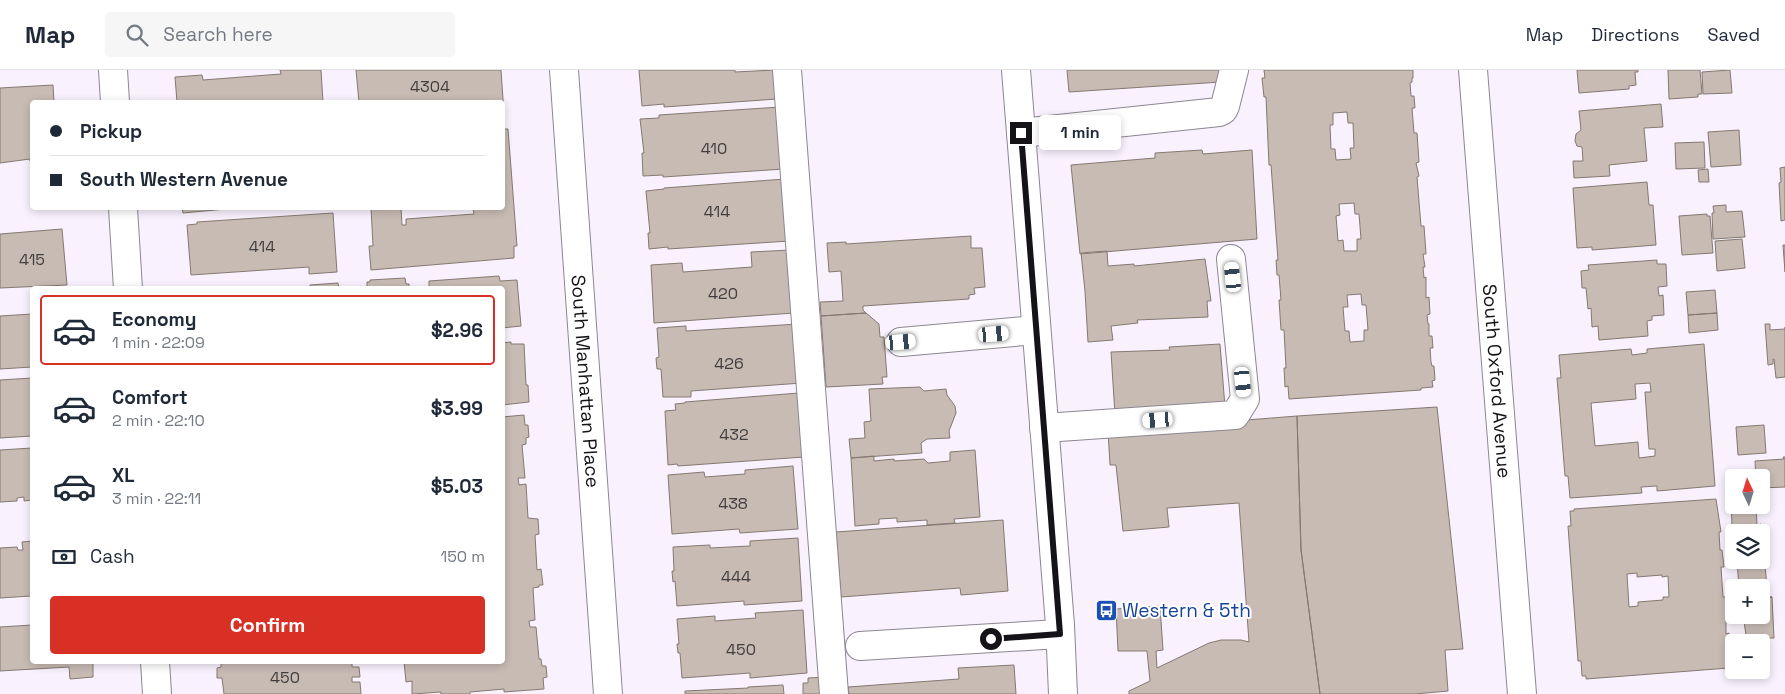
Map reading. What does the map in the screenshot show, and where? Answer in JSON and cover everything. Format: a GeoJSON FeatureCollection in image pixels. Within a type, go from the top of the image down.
{"type":"FeatureCollection","features":[{"type":"Feature","properties":{"kind":"street"},"geometry":{"type":"LineString","coordinates":[[113,70],[115,100]]}},
{"type":"Feature","properties":{"kind":"street","name":"South Manhattan Place"},"geometry":{"type":"LineString","coordinates":[[564,70],[608,694]]}},
{"type":"Feature","properties":{"kind":"street"},"geometry":{"type":"LineString","coordinates":[[787,70],[834,694]]}},
{"type":"Feature","properties":{"kind":"street"},"geometry":{"type":"LineString","coordinates":[[1016,70],[1060,634],[1063,694]]}},
{"type":"Feature","properties":{"kind":"street"},"geometry":{"type":"LineString","coordinates":[[1021,133],[1218,112],[1223,110],[1225,106],[1234,70]]}},
{"type":"Feature","properties":{"kind":"street","name":"South Oxford Avenue"},"geometry":{"type":"LineString","coordinates":[[1473,70],[1522,694]]}},
{"type":"Feature","properties":{"kind":"street"},"geometry":{"type":"LineString","coordinates":[[123,210],[128,286]]}},
{"type":"Feature","properties":{"kind":"street"},"geometry":{"type":"LineString","coordinates":[[1044,428],[1235,415],[1245,399],[1231,259]]}},
{"type":"Feature","properties":{"kind":"street"},"geometry":{"type":"LineString","coordinates":[[901,342],[1036,330]]}},
{"type":"Feature","properties":{"kind":"street"},"geometry":{"type":"LineString","coordinates":[[860,646],[1060,634]]}},
{"type":"Feature","properties":{"kind":"street"},"geometry":{"type":"LineString","coordinates":[[154,664],[157,694]]}},
{"type":"Feature","properties":{"kind":"building"},"geometry":{"type":"Polygon","coordinates":[[[280,70],[321,70],[323,100],[177,100],[175,77],[202,75],[203,80],[281,74],[280,70]]]}},
{"type":"Feature","properties":{"kind":"building"},"geometry":{"type":"Polygon","coordinates":[[[356,70],[501,70],[503,100],[359,100],[356,70]]]}},
{"type":"Feature","properties":{"kind":"building"},"geometry":{"type":"Polygon","coordinates":[[[639,70],[735,70],[735,72],[775,70],[777,99],[664,107],[664,104],[642,106],[639,70]]]}},
{"type":"Feature","properties":{"kind":"building"},"geometry":{"type":"Polygon","coordinates":[[[1067,70],[1222,70],[1221,82],[1069,92],[1067,70]]]}},
{"type":"Feature","properties":{"kind":"building"},"geometry":{"type":"Polygon","coordinates":[[[1264,70],[1413,70],[1413,78],[1410,83],[1411,96],[1414,96],[1415,108],[1412,108],[1414,133],[1417,133],[1419,162],[1416,163],[1419,176],[1417,177],[1421,226],[1424,226],[1426,254],[1423,254],[1425,267],[1423,267],[1424,278],[1426,277],[1426,298],[1429,297],[1430,314],[1427,315],[1429,336],[1432,336],[1433,348],[1430,348],[1431,362],[1432,366],[1434,366],[1435,380],[1432,381],[1433,387],[1421,388],[1421,390],[1289,399],[1288,386],[1285,387],[1284,330],[1281,330],[1279,300],[1281,300],[1279,275],[1277,275],[1276,260],[1278,260],[1271,165],[1269,165],[1266,97],[1264,97],[1262,78],[1265,78],[1264,70]],[[1347,112],[1333,113],[1333,125],[1330,125],[1331,149],[1335,149],[1336,160],[1351,159],[1350,148],[1354,148],[1353,123],[1348,123],[1347,112]],[[1354,203],[1339,204],[1340,215],[1336,216],[1338,241],[1343,240],[1344,251],[1357,251],[1357,239],[1361,239],[1359,214],[1355,214],[1354,203]],[[1361,294],[1347,295],[1348,307],[1343,307],[1345,331],[1349,331],[1350,342],[1364,341],[1364,330],[1368,330],[1366,305],[1362,305],[1361,294]]]}},
{"type":"Feature","properties":{"kind":"building"},"geometry":{"type":"Polygon","coordinates":[[[1577,70],[1638,70],[1638,72],[1635,72],[1636,85],[1629,86],[1629,89],[1579,93],[1577,70]]]}},
{"type":"Feature","properties":{"kind":"building"},"geometry":{"type":"Polygon","coordinates":[[[1668,70],[1700,70],[1702,94],[1698,94],[1698,97],[1669,99],[1668,70]]]}},
{"type":"Feature","properties":{"kind":"building"},"geometry":{"type":"Polygon","coordinates":[[[1730,70],[1732,93],[1703,94],[1702,72],[1730,70]]]}},
{"type":"Feature","properties":{"kind":"building"},"geometry":{"type":"Polygon","coordinates":[[[53,85],[54,100],[30,100],[30,159],[0,163],[0,88],[53,85]]]}},
{"type":"Feature","properties":{"kind":"building"},"geometry":{"type":"Polygon","coordinates":[[[1661,104],[1663,127],[1644,128],[1647,161],[1609,165],[1610,176],[1574,178],[1573,161],[1583,161],[1582,147],[1577,146],[1575,141],[1576,134],[1581,130],[1579,111],[1661,104]]]}},
{"type":"Feature","properties":{"kind":"building"},"geometry":{"type":"Polygon","coordinates":[[[780,107],[784,169],[663,177],[663,175],[643,176],[642,153],[644,153],[640,119],[659,118],[659,115],[780,107]]]}},
{"type":"Feature","properties":{"kind":"building"},"geometry":{"type":"Polygon","coordinates":[[[505,129],[508,129],[517,246],[514,246],[514,258],[371,270],[369,246],[373,246],[371,210],[401,210],[402,225],[406,225],[406,219],[474,214],[473,210],[505,210],[505,129]]]}},
{"type":"Feature","properties":{"kind":"building"},"geometry":{"type":"Polygon","coordinates":[[[1739,130],[1741,165],[1711,167],[1708,132],[1739,130]]]}},
{"type":"Feature","properties":{"kind":"building"},"geometry":{"type":"Polygon","coordinates":[[[1704,142],[1705,168],[1676,169],[1675,143],[1704,142]]]}},
{"type":"Feature","properties":{"kind":"building"},"geometry":{"type":"Polygon","coordinates":[[[1202,150],[1203,154],[1252,150],[1257,239],[1080,254],[1071,165],[1155,158],[1155,153],[1202,150]]]}},
{"type":"Feature","properties":{"kind":"building"},"geometry":{"type":"Polygon","coordinates":[[[1785,167],[1785,220],[1781,221],[1780,168],[1785,167]]]}},
{"type":"Feature","properties":{"kind":"building"},"geometry":{"type":"Polygon","coordinates":[[[1708,169],[1709,182],[1699,182],[1698,170],[1708,169]]]}},
{"type":"Feature","properties":{"kind":"building"},"geometry":{"type":"Polygon","coordinates":[[[785,179],[789,241],[649,249],[648,233],[650,233],[646,191],[785,179]]]}},
{"type":"Feature","properties":{"kind":"building"},"geometry":{"type":"Polygon","coordinates":[[[1647,182],[1649,205],[1653,205],[1656,245],[1592,250],[1592,247],[1577,248],[1573,188],[1647,182]]]}},
{"type":"Feature","properties":{"kind":"building"},"geometry":{"type":"Polygon","coordinates":[[[1726,205],[1726,212],[1742,211],[1745,237],[1713,239],[1713,206],[1726,205]]]}},
{"type":"Feature","properties":{"kind":"building"},"geometry":{"type":"Polygon","coordinates":[[[182,210],[215,210],[183,213],[182,210]]]}},
{"type":"Feature","properties":{"kind":"building"},"geometry":{"type":"Polygon","coordinates":[[[333,213],[337,272],[309,274],[309,267],[191,275],[187,225],[197,224],[197,222],[333,213]]]}},
{"type":"Feature","properties":{"kind":"building"},"geometry":{"type":"Polygon","coordinates":[[[1707,214],[1707,216],[1710,216],[1713,253],[1682,255],[1679,216],[1707,214]]]}},
{"type":"Feature","properties":{"kind":"building"},"geometry":{"type":"Polygon","coordinates":[[[62,229],[67,285],[0,288],[0,234],[62,229]]]}},
{"type":"Feature","properties":{"kind":"building"},"geometry":{"type":"Polygon","coordinates":[[[971,236],[971,248],[982,248],[985,287],[974,288],[975,294],[969,295],[969,299],[863,306],[863,310],[866,313],[821,316],[820,302],[843,301],[841,271],[829,272],[827,243],[846,242],[846,244],[971,236]]]}},
{"type":"Feature","properties":{"kind":"building"},"geometry":{"type":"Polygon","coordinates":[[[1742,239],[1745,268],[1717,271],[1715,241],[1742,239]]]}},
{"type":"Feature","properties":{"kind":"building"},"geometry":{"type":"Polygon","coordinates":[[[1783,245],[1785,245],[1785,272],[1783,245]]]}},
{"type":"Feature","properties":{"kind":"building"},"geometry":{"type":"Polygon","coordinates":[[[790,250],[794,313],[654,323],[651,265],[682,263],[683,272],[752,267],[751,252],[790,250]]]}},
{"type":"Feature","properties":{"kind":"building"},"geometry":{"type":"Polygon","coordinates":[[[1107,251],[1108,266],[1134,264],[1134,266],[1205,259],[1211,301],[1207,301],[1208,317],[1137,320],[1138,323],[1111,326],[1113,340],[1088,342],[1081,253],[1107,251]]]}},
{"type":"Feature","properties":{"kind":"building"},"geometry":{"type":"Polygon","coordinates":[[[1657,260],[1657,264],[1666,264],[1667,286],[1658,287],[1659,296],[1663,295],[1664,315],[1652,316],[1652,320],[1647,321],[1648,336],[1599,340],[1598,326],[1592,327],[1591,308],[1588,309],[1586,288],[1582,288],[1581,271],[1589,270],[1588,265],[1657,260]]]}},
{"type":"Feature","properties":{"kind":"building"},"geometry":{"type":"Polygon","coordinates":[[[499,276],[500,281],[517,280],[521,326],[505,328],[505,286],[429,286],[429,281],[499,276]]]}},
{"type":"Feature","properties":{"kind":"building"},"geometry":{"type":"Polygon","coordinates":[[[405,278],[406,284],[409,284],[409,286],[367,286],[367,282],[370,282],[370,280],[405,278]]]}},
{"type":"Feature","properties":{"kind":"building"},"geometry":{"type":"Polygon","coordinates":[[[338,283],[338,286],[310,286],[338,283]]]}},
{"type":"Feature","properties":{"kind":"building"},"geometry":{"type":"Polygon","coordinates":[[[1715,290],[1717,313],[1688,315],[1686,292],[1715,290]]]}},
{"type":"Feature","properties":{"kind":"building"},"geometry":{"type":"Polygon","coordinates":[[[866,313],[879,324],[880,337],[884,337],[887,377],[882,377],[883,384],[826,387],[821,316],[866,313]]]}},
{"type":"Feature","properties":{"kind":"building"},"geometry":{"type":"Polygon","coordinates":[[[1717,313],[1718,330],[1689,333],[1688,315],[1717,313]]]}},
{"type":"Feature","properties":{"kind":"building"},"geometry":{"type":"Polygon","coordinates":[[[30,314],[30,367],[0,369],[0,316],[30,314]]]}},
{"type":"Feature","properties":{"kind":"building"},"geometry":{"type":"Polygon","coordinates":[[[798,324],[802,383],[691,391],[691,397],[663,397],[661,369],[657,369],[656,358],[659,357],[657,328],[686,326],[686,331],[798,324]]]}},
{"type":"Feature","properties":{"kind":"building"},"geometry":{"type":"Polygon","coordinates":[[[1765,324],[1770,324],[1770,330],[1785,329],[1785,377],[1776,378],[1774,359],[1773,364],[1768,365],[1765,324]]]}},
{"type":"Feature","properties":{"kind":"building"},"geometry":{"type":"Polygon","coordinates":[[[505,343],[524,344],[526,385],[528,385],[529,402],[505,405],[505,343]]]}},
{"type":"Feature","properties":{"kind":"building"},"geometry":{"type":"Polygon","coordinates":[[[1220,344],[1225,407],[1115,415],[1111,352],[1170,350],[1169,347],[1220,344]]]}},
{"type":"Feature","properties":{"kind":"building"},"geometry":{"type":"Polygon","coordinates":[[[1704,344],[1715,486],[1657,491],[1657,486],[1641,487],[1642,493],[1570,498],[1568,476],[1565,476],[1557,378],[1561,378],[1559,355],[1631,349],[1632,355],[1647,353],[1647,349],[1704,344]],[[1650,383],[1635,384],[1636,399],[1591,403],[1595,446],[1638,442],[1639,458],[1655,456],[1655,449],[1649,449],[1645,392],[1651,392],[1650,383]]]}},
{"type":"Feature","properties":{"kind":"building"},"geometry":{"type":"Polygon","coordinates":[[[30,378],[30,436],[0,438],[0,380],[30,378]]]}},
{"type":"Feature","properties":{"kind":"building"},"geometry":{"type":"Polygon","coordinates":[[[920,387],[924,391],[946,389],[947,395],[955,406],[956,413],[949,431],[950,438],[927,439],[921,443],[922,453],[851,458],[849,439],[865,438],[864,422],[871,421],[869,389],[920,387]]]}},
{"type":"Feature","properties":{"kind":"building"},"geometry":{"type":"Polygon","coordinates":[[[799,393],[804,457],[678,466],[677,464],[668,465],[665,411],[676,410],[675,404],[799,393]]]}},
{"type":"Feature","properties":{"kind":"building"},"geometry":{"type":"Polygon","coordinates":[[[1437,407],[1463,649],[1445,650],[1448,691],[1415,694],[1320,694],[1301,550],[1297,416],[1437,407]]]}},
{"type":"Feature","properties":{"kind":"building"},"geometry":{"type":"Polygon","coordinates":[[[524,415],[525,425],[528,425],[529,437],[526,438],[526,444],[522,445],[525,478],[518,478],[519,485],[526,484],[528,518],[538,519],[539,534],[535,535],[537,570],[541,569],[543,585],[533,588],[535,620],[529,621],[530,627],[536,627],[539,659],[541,659],[542,666],[546,666],[547,677],[543,678],[544,689],[504,692],[504,689],[470,692],[470,694],[441,694],[441,692],[412,694],[412,681],[406,682],[404,664],[505,664],[505,417],[524,415]]]}},
{"type":"Feature","properties":{"kind":"building"},"geometry":{"type":"Polygon","coordinates":[[[1297,416],[1301,550],[1320,694],[1129,694],[1129,691],[1150,681],[1147,651],[1118,651],[1116,609],[1160,606],[1163,650],[1156,651],[1157,668],[1209,643],[1221,640],[1249,642],[1239,503],[1167,508],[1169,527],[1123,531],[1116,465],[1110,465],[1108,431],[1297,416]]]}},
{"type":"Feature","properties":{"kind":"building"},"geometry":{"type":"Polygon","coordinates":[[[1764,425],[1766,453],[1738,455],[1736,427],[1764,425]]]}},
{"type":"Feature","properties":{"kind":"building"},"geometry":{"type":"Polygon","coordinates":[[[30,448],[30,500],[24,501],[24,497],[17,498],[17,501],[0,502],[0,450],[30,448]]]}},
{"type":"Feature","properties":{"kind":"building"},"geometry":{"type":"Polygon","coordinates":[[[975,450],[980,517],[954,519],[955,523],[927,525],[927,520],[897,522],[897,518],[879,519],[879,524],[855,526],[851,458],[874,456],[874,461],[924,459],[928,463],[950,461],[950,452],[975,450]]]}},
{"type":"Feature","properties":{"kind":"building"},"geometry":{"type":"Polygon","coordinates":[[[1783,457],[1785,457],[1785,487],[1770,488],[1770,469],[1755,469],[1755,461],[1784,459],[1783,457]]]}},
{"type":"Feature","properties":{"kind":"building"},"geometry":{"type":"Polygon","coordinates":[[[793,466],[798,529],[740,533],[739,529],[672,534],[668,475],[704,472],[705,477],[745,474],[745,470],[793,466]]]}},
{"type":"Feature","properties":{"kind":"building"},"geometry":{"type":"Polygon","coordinates":[[[1716,499],[1721,532],[1719,532],[1720,550],[1722,550],[1724,567],[1721,567],[1723,597],[1725,597],[1725,668],[1586,679],[1586,676],[1582,676],[1581,661],[1578,661],[1568,526],[1571,526],[1570,511],[1574,511],[1574,509],[1716,499]],[[1637,573],[1627,574],[1629,607],[1638,606],[1638,602],[1663,600],[1663,597],[1669,597],[1668,576],[1662,577],[1662,575],[1637,577],[1637,573]]]}},
{"type":"Feature","properties":{"kind":"building"},"geometry":{"type":"Polygon","coordinates":[[[1732,514],[1756,514],[1757,524],[1732,524],[1732,514]]]}},
{"type":"Feature","properties":{"kind":"building"},"geometry":{"type":"Polygon","coordinates":[[[1003,520],[1008,591],[961,595],[960,588],[841,597],[836,532],[1003,520]]]}},
{"type":"Feature","properties":{"kind":"building"},"geometry":{"type":"Polygon","coordinates":[[[798,538],[802,601],[744,605],[744,601],[677,606],[675,581],[673,582],[672,571],[674,571],[673,547],[710,545],[710,548],[750,546],[750,541],[798,538]]]}},
{"type":"Feature","properties":{"kind":"building"},"geometry":{"type":"Polygon","coordinates":[[[30,541],[30,596],[0,598],[0,548],[17,547],[18,550],[23,550],[22,542],[30,541]]]}},
{"type":"Feature","properties":{"kind":"building"},"geometry":{"type":"Polygon","coordinates":[[[1738,569],[1765,569],[1766,579],[1738,579],[1738,569]]]}},
{"type":"Feature","properties":{"kind":"building"},"geometry":{"type":"Polygon","coordinates":[[[1770,597],[1772,597],[1774,638],[1770,638],[1770,634],[1746,634],[1744,624],[1770,624],[1770,597]]]}},
{"type":"Feature","properties":{"kind":"building"},"geometry":{"type":"Polygon","coordinates":[[[803,610],[807,673],[750,678],[750,673],[682,678],[680,653],[678,653],[677,644],[679,644],[677,619],[715,616],[715,621],[756,618],[755,613],[803,610]]]}},
{"type":"Feature","properties":{"kind":"building"},"geometry":{"type":"Polygon","coordinates":[[[30,625],[30,664],[93,664],[93,677],[70,679],[69,667],[0,671],[0,627],[30,625]]]}},
{"type":"Feature","properties":{"kind":"building"},"geometry":{"type":"Polygon","coordinates":[[[221,664],[352,664],[352,667],[359,667],[360,677],[352,677],[352,682],[360,682],[361,694],[224,694],[222,678],[217,678],[217,668],[221,667],[221,664]]]}},
{"type":"Feature","properties":{"kind":"building"},"geometry":{"type":"Polygon","coordinates":[[[1014,665],[1016,694],[849,694],[848,687],[959,679],[958,668],[1014,665]]]}},
{"type":"Feature","properties":{"kind":"building"},"geometry":{"type":"Polygon","coordinates":[[[827,677],[825,694],[803,694],[803,683],[808,683],[808,678],[827,677]]]}},
{"type":"Feature","properties":{"kind":"building"},"geometry":{"type":"Polygon","coordinates":[[[783,685],[784,694],[685,694],[685,691],[783,685]]]}},
{"type":"Feature","properties":{"kind":"place","name":"Western & 5th"},"geometry":{"type":"Point","coordinates":[1106,610]}},
{"type":"Feature","properties":{"kind":"route"},"geometry":{"type":"LineString","coordinates":[[991,639],[1060,634],[1021,133]]}}]}
